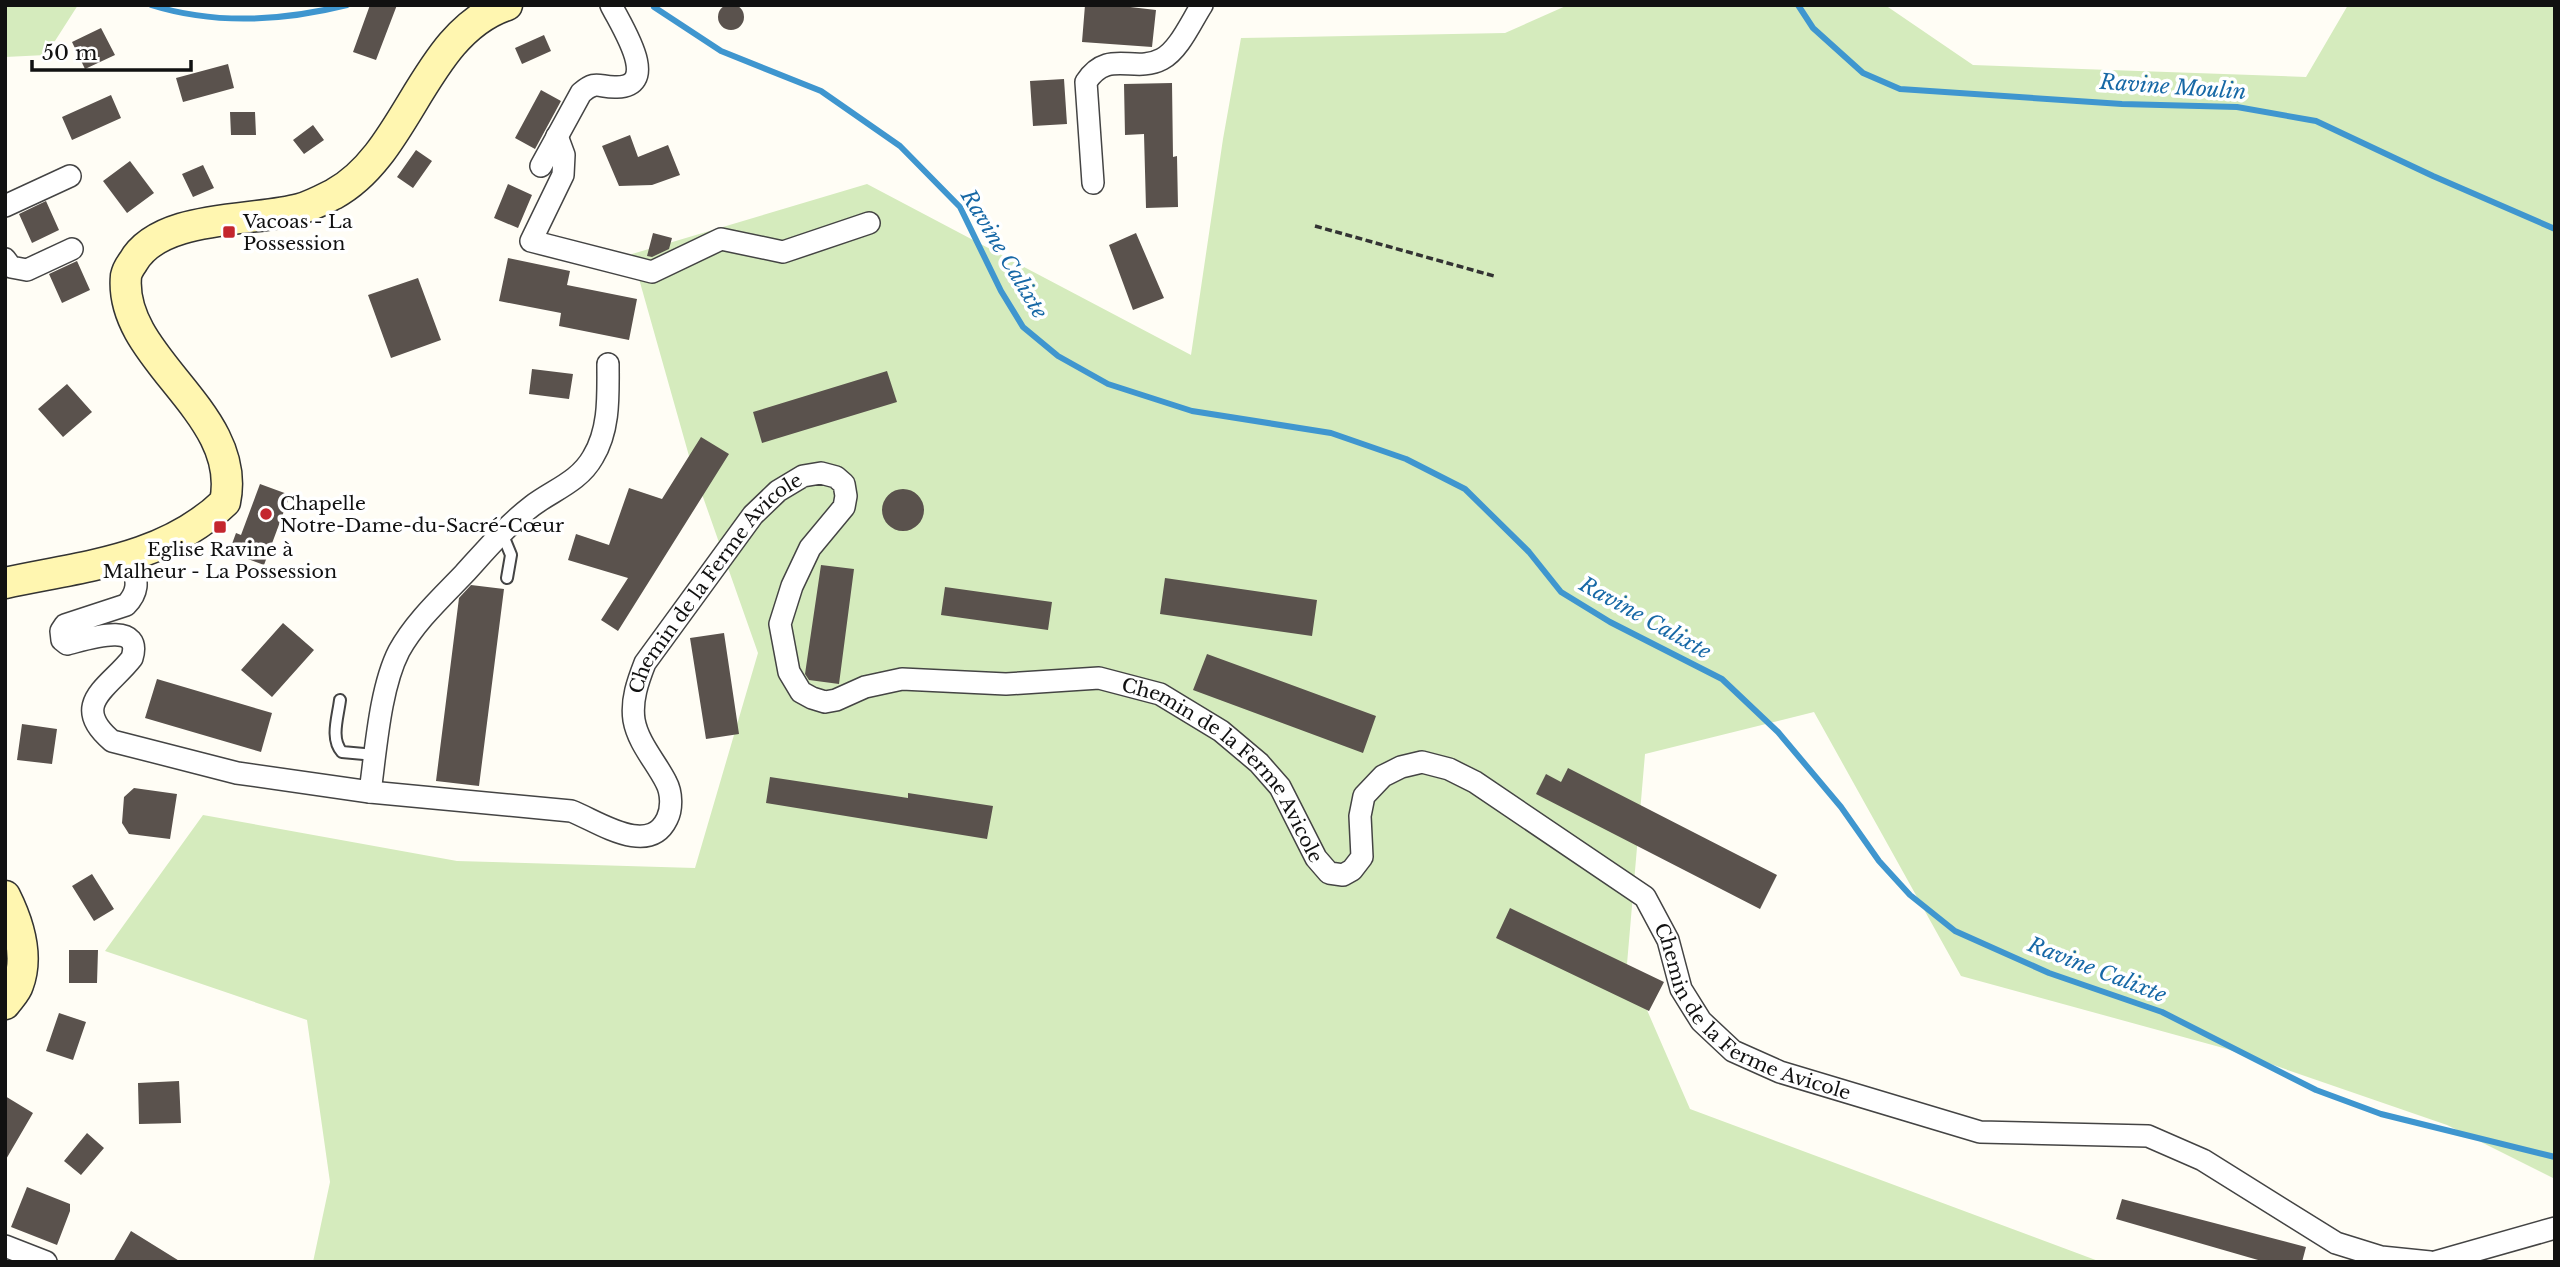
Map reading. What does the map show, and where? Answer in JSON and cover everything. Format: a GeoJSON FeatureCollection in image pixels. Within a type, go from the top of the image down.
{"type":"FeatureCollection","features":[{"type":"Feature","properties":{"kind":"main road"},"geometry":{"type":"LineString","coordinates":[[5,583],[132,556],[184,535],[206,520],[225,502],[229,485],[228,471],[214,436],[141,334],[128,306],[126,274],[137,255],[153,242],[181,228],[300,209],[336,193],[365,169],[384,146],[447,51],[471,26],[507,5]]}},
{"type":"Feature","properties":{"kind":"main road"},"geometry":{"type":"LineString","coordinates":[[5,896],[17,921],[21,960],[18,985],[5,1004]]}},
{"type":"Feature","properties":{"kind":"street"},"geometry":{"type":"LineString","coordinates":[[541,166],[581,93],[598,84],[616,87],[635,79],[639,68],[636,57],[611,5]]}},
{"type":"Feature","properties":{"kind":"street"},"geometry":{"type":"LineString","coordinates":[[1093,183],[1086,82],[1093,71],[1106,64],[1154,62],[1164,58],[1171,52],[1202,5]]}},
{"type":"Feature","properties":{"kind":"street"},"geometry":{"type":"LineString","coordinates":[[557,136],[564,155],[563,175],[531,241],[652,272],[721,239],[783,252],[869,223]]}},
{"type":"Feature","properties":{"kind":"street"},"geometry":{"type":"LineString","coordinates":[[5,206],[70,176]]}},
{"type":"Feature","properties":{"kind":"street"},"geometry":{"type":"LineString","coordinates":[[5,259],[11,267],[27,270],[72,249]]}},
{"type":"Feature","properties":{"kind":"street"},"geometry":{"type":"LineString","coordinates":[[370,792],[388,678],[399,651],[418,622],[502,533],[532,506],[575,478],[595,455],[607,416],[608,364]]}},
{"type":"Feature","properties":{"kind":"street","name":"Chemin de la Ferme Avicole"},"geometry":{"type":"LineString","coordinates":[[132,556],[137,589],[130,601],[126,605],[65,625],[61,631],[62,640],[66,644],[117,634],[126,636],[132,643],[132,658],[97,693],[92,708],[94,721],[111,741],[237,772],[370,792],[571,811],[587,817],[599,826],[627,835],[647,836],[660,829],[667,818],[671,801],[668,785],[639,735],[634,719],[637,683],[645,663],[753,515],[778,491],[803,475],[821,472],[836,477],[844,484],[844,507],[810,548],[792,586],[780,624],[789,672],[801,692],[812,698],[825,702],[836,700],[865,687],[902,679],[1006,684],[1099,678],[1160,694],[1221,731],[1259,763],[1280,787],[1316,858],[1329,873],[1343,875],[1352,870],[1362,857],[1360,817],[1364,796],[1383,776],[1401,767],[1422,762],[1449,769],[1475,782],[1645,897],[1668,940],[1681,989],[1701,1021],[1733,1051],[1780,1073],[1980,1132],[2148,1136],[2203,1160],[2336,1243],[2381,1257],[2433,1262],[2555,1227]]}},
{"type":"Feature","properties":{"kind":"street"},"geometry":{"type":"LineString","coordinates":[[5,1246],[46,1262]]}},
{"type":"Feature","properties":{"kind":"lane"},"geometry":{"type":"LineString","coordinates":[[502,533],[511,555],[507,578]]}},
{"type":"Feature","properties":{"kind":"lane"},"geometry":{"type":"LineString","coordinates":[[340,700],[335,739],[337,746],[342,752],[375,755]]}},
{"type":"Feature","properties":{"kind":"path"},"geometry":{"type":"LineString","coordinates":[[1315,226],[1494,276]]}},
{"type":"Feature","properties":{"kind":"green space"},"geometry":{"type":"Polygon","coordinates":[[[5,5],[78,5],[46,55],[5,57],[5,5]]]}},
{"type":"Feature","properties":{"kind":"green space"},"geometry":{"type":"Polygon","coordinates":[[[1568,5],[1885,5],[1973,65],[2306,77],[2348,5],[2555,5],[2555,1179],[2447,1125],[2227,1049],[1961,976],[1814,712],[1645,754],[1627,964],[1690,1109],[2101,1262],[313,1262],[330,1182],[307,1020],[105,951],[203,815],[457,861],[695,868],[758,653],[691,463],[632,254],[867,184],[1191,355],[1241,38],[1505,33],[1568,5]]]}},
{"type":"Feature","properties":{"kind":"building"},"geometry":{"type":"Polygon","coordinates":[[[731,4],[740,8],[744,17],[740,26],[731,30],[722,26],[718,17],[722,8],[731,4]]]}},
{"type":"Feature","properties":{"kind":"building"},"geometry":{"type":"Polygon","coordinates":[[[370,5],[397,5],[376,60],[353,52],[370,5]]]}},
{"type":"Feature","properties":{"kind":"building"},"geometry":{"type":"Polygon","coordinates":[[[1085,5],[1156,10],[1152,47],[1082,42],[1085,5]]]}},
{"type":"Feature","properties":{"kind":"building"},"geometry":{"type":"Polygon","coordinates":[[[101,28],[115,55],[85,69],[72,42],[101,28]]]}},
{"type":"Feature","properties":{"kind":"building"},"geometry":{"type":"Polygon","coordinates":[[[544,35],[551,51],[522,64],[515,48],[544,35]]]}},
{"type":"Feature","properties":{"kind":"building"},"geometry":{"type":"Polygon","coordinates":[[[228,64],[234,88],[183,102],[176,78],[228,64]]]}},
{"type":"Feature","properties":{"kind":"building"},"geometry":{"type":"Polygon","coordinates":[[[1064,79],[1067,124],[1033,126],[1030,81],[1064,79]]]}},
{"type":"Feature","properties":{"kind":"building"},"geometry":{"type":"Polygon","coordinates":[[[1172,83],[1173,157],[1177,156],[1178,207],[1146,208],[1144,134],[1125,135],[1124,84],[1172,83]]]}},
{"type":"Feature","properties":{"kind":"building"},"geometry":{"type":"Polygon","coordinates":[[[541,90],[561,101],[535,149],[515,138],[541,90]]]}},
{"type":"Feature","properties":{"kind":"building"},"geometry":{"type":"Polygon","coordinates":[[[111,95],[121,118],[72,140],[62,117],[111,95]]]}},
{"type":"Feature","properties":{"kind":"building"},"geometry":{"type":"Polygon","coordinates":[[[230,112],[255,112],[256,135],[231,135],[230,112]]]}},
{"type":"Feature","properties":{"kind":"building"},"geometry":{"type":"Polygon","coordinates":[[[313,125],[324,140],[304,154],[293,140],[313,125]]]}},
{"type":"Feature","properties":{"kind":"building"},"geometry":{"type":"Polygon","coordinates":[[[630,135],[638,157],[668,145],[680,175],[652,185],[619,186],[602,146],[630,135]]]}},
{"type":"Feature","properties":{"kind":"building"},"geometry":{"type":"Polygon","coordinates":[[[416,150],[432,161],[413,188],[397,177],[416,150]]]}},
{"type":"Feature","properties":{"kind":"building"},"geometry":{"type":"Polygon","coordinates":[[[130,161],[154,193],[127,213],[103,181],[130,161]]]}},
{"type":"Feature","properties":{"kind":"building"},"geometry":{"type":"Polygon","coordinates":[[[203,165],[214,188],[193,197],[182,174],[203,165]]]}},
{"type":"Feature","properties":{"kind":"building"},"geometry":{"type":"Polygon","coordinates":[[[508,184],[532,195],[518,228],[494,218],[508,184]]]}},
{"type":"Feature","properties":{"kind":"building"},"geometry":{"type":"Polygon","coordinates":[[[46,201],[59,230],[32,243],[19,214],[46,201]]]}},
{"type":"Feature","properties":{"kind":"building"},"geometry":{"type":"Polygon","coordinates":[[[653,233],[672,238],[669,249],[652,257],[647,256],[653,233]]]}},
{"type":"Feature","properties":{"kind":"building"},"geometry":{"type":"Polygon","coordinates":[[[1136,233],[1164,298],[1133,310],[1109,245],[1136,233]]]}},
{"type":"Feature","properties":{"kind":"building"},"geometry":{"type":"Polygon","coordinates":[[[508,258],[570,271],[567,285],[637,299],[629,340],[559,326],[561,313],[499,301],[508,258]]]}},
{"type":"Feature","properties":{"kind":"building"},"geometry":{"type":"Polygon","coordinates":[[[77,261],[90,290],[62,303],[49,274],[77,261]]]}},
{"type":"Feature","properties":{"kind":"building"},"geometry":{"type":"Polygon","coordinates":[[[418,278],[441,340],[391,358],[368,295],[418,278]]]}},
{"type":"Feature","properties":{"kind":"building"},"geometry":{"type":"Polygon","coordinates":[[[532,369],[573,374],[569,399],[529,394],[532,369]]]}},
{"type":"Feature","properties":{"kind":"building"},"geometry":{"type":"Polygon","coordinates":[[[887,371],[897,402],[762,443],[753,412],[887,371]]]}},
{"type":"Feature","properties":{"kind":"building"},"geometry":{"type":"Polygon","coordinates":[[[67,384],[92,412],[63,437],[38,409],[67,384]]]}},
{"type":"Feature","properties":{"kind":"building"},"geometry":{"type":"Polygon","coordinates":[[[701,437],[729,454],[618,631],[601,620],[628,578],[568,560],[576,534],[609,545],[629,488],[662,499],[701,437]]]}},
{"type":"Feature","properties":{"kind":"building","name":"Chapelle Notre-Dame-du-Sacré-Cœur"},"geometry":{"type":"Polygon","coordinates":[[[260,484],[290,495],[264,565],[229,552],[236,533],[241,535],[260,484]]]}},
{"type":"Feature","properties":{"kind":"building"},"geometry":{"type":"Polygon","coordinates":[[[903,489],[918,495],[924,510],[918,525],[903,531],[888,525],[882,510],[888,495],[903,489]]]}},
{"type":"Feature","properties":{"kind":"building"},"geometry":{"type":"Polygon","coordinates":[[[821,565],[854,569],[839,684],[809,680],[805,674],[821,565]]]}},
{"type":"Feature","properties":{"kind":"building"},"geometry":{"type":"Polygon","coordinates":[[[1165,578],[1317,600],[1312,636],[1160,614],[1165,578]]]}},
{"type":"Feature","properties":{"kind":"building"},"geometry":{"type":"Polygon","coordinates":[[[471,585],[504,589],[479,786],[436,781],[459,598],[471,585]]]}},
{"type":"Feature","properties":{"kind":"building"},"geometry":{"type":"Polygon","coordinates":[[[945,587],[1052,602],[1048,630],[941,615],[945,587]]]}},
{"type":"Feature","properties":{"kind":"building"},"geometry":{"type":"Polygon","coordinates":[[[283,623],[314,650],[272,697],[241,670],[283,623]]]}},
{"type":"Feature","properties":{"kind":"building"},"geometry":{"type":"Polygon","coordinates":[[[724,633],[739,734],[706,739],[690,638],[724,633]]]}},
{"type":"Feature","properties":{"kind":"building"},"geometry":{"type":"Polygon","coordinates":[[[1207,654],[1376,716],[1363,753],[1193,690],[1207,654]]]}},
{"type":"Feature","properties":{"kind":"building"},"geometry":{"type":"Polygon","coordinates":[[[157,679],[272,713],[261,752],[145,718],[157,679]]]}},
{"type":"Feature","properties":{"kind":"building"},"geometry":{"type":"Polygon","coordinates":[[[22,724],[57,729],[52,764],[17,760],[22,724]]]}},
{"type":"Feature","properties":{"kind":"building"},"geometry":{"type":"Polygon","coordinates":[[[1568,768],[1777,875],[1760,909],[1536,794],[1546,774],[1561,782],[1568,768]]]}},
{"type":"Feature","properties":{"kind":"building"},"geometry":{"type":"Polygon","coordinates":[[[770,777],[908,798],[908,793],[993,806],[987,839],[766,803],[770,777]]]}},
{"type":"Feature","properties":{"kind":"building"},"geometry":{"type":"Polygon","coordinates":[[[134,788],[177,794],[170,839],[129,834],[122,823],[124,797],[134,788]]]}},
{"type":"Feature","properties":{"kind":"building"},"geometry":{"type":"Polygon","coordinates":[[[92,874],[114,909],[94,921],[72,886],[92,874]]]}},
{"type":"Feature","properties":{"kind":"building"},"geometry":{"type":"Polygon","coordinates":[[[1510,908],[1664,982],[1649,1011],[1496,938],[1510,908]]]}},
{"type":"Feature","properties":{"kind":"building"},"geometry":{"type":"Polygon","coordinates":[[[69,950],[98,950],[97,983],[69,983],[69,950]]]}},
{"type":"Feature","properties":{"kind":"building"},"geometry":{"type":"Polygon","coordinates":[[[59,1013],[86,1022],[73,1060],[46,1051],[59,1013]]]}},
{"type":"Feature","properties":{"kind":"building"},"geometry":{"type":"Polygon","coordinates":[[[179,1081],[181,1123],[139,1124],[138,1083],[179,1081]]]}},
{"type":"Feature","properties":{"kind":"building"},"geometry":{"type":"Polygon","coordinates":[[[5,1096],[33,1113],[5,1161],[5,1096]]]}},
{"type":"Feature","properties":{"kind":"building"},"geometry":{"type":"Polygon","coordinates":[[[87,1133],[104,1148],[81,1175],[64,1161],[87,1133]]]}},
{"type":"Feature","properties":{"kind":"building"},"geometry":{"type":"Polygon","coordinates":[[[27,1187],[70,1204],[70,1211],[57,1245],[11,1227],[27,1187]]]}},
{"type":"Feature","properties":{"kind":"building"},"geometry":{"type":"Polygon","coordinates":[[[2122,1199],[2306,1247],[2302,1262],[2265,1262],[2116,1219],[2122,1199]]]}},
{"type":"Feature","properties":{"kind":"building"},"geometry":{"type":"Polygon","coordinates":[[[131,1231],[181,1262],[113,1262],[131,1231]]]}},
{"type":"Feature","properties":{"kind":"waterway","name":"Ravine Calixte"},"geometry":{"type":"LineString","coordinates":[[151,5],[200,16],[249,19],[298,15],[347,5]]}},
{"type":"Feature","properties":{"kind":"waterway","name":"Ravine Moulin"},"geometry":{"type":"LineString","coordinates":[[1798,5],[1813,28],[1863,73],[1900,89],[2122,104],[2237,107],[2316,121],[2555,229]]}},
{"type":"Feature","properties":{"kind":"waterway","name":"Ravine Calixte"},"geometry":{"type":"LineString","coordinates":[[654,7],[721,51],[821,91],[900,146],[960,207],[1001,291],[1023,327],[1058,356],[1108,384],[1192,411],[1331,433],[1406,459],[1465,489],[1529,552],[1561,592],[1610,622],[1722,679],[1778,732],[1841,807],[1879,861],[1910,895],[1955,931],[2049,973],[2162,1012],[2316,1090],[2381,1114],[2555,1157]]}},
{"type":"Feature","properties":{"kind":"place","name":"Vacoas - La Possession"},"geometry":{"type":"Point","coordinates":[229,232]}},
{"type":"Feature","properties":{"kind":"place","name":"Chapelle Notre-Dame-du-Sacré-Cœur"},"geometry":{"type":"Point","coordinates":[266,514]}},
{"type":"Feature","properties":{"kind":"place","name":"Eglise Ravine à Malheur - La Possession"},"geometry":{"type":"Point","coordinates":[220,527]}}]}
